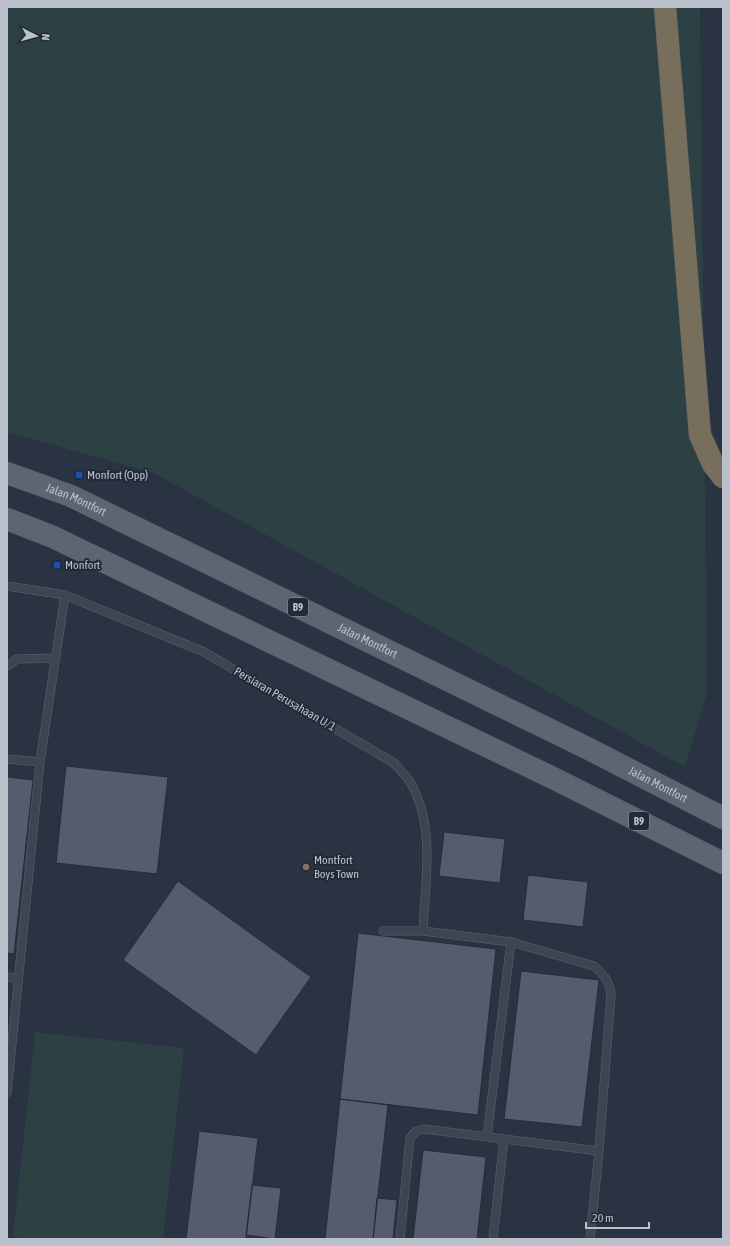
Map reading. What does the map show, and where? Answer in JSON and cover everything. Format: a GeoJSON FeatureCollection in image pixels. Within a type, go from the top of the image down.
{"type":"FeatureCollection","features":[{"type":"Feature","properties":{"kind":"highway"},"geometry":{"type":"LineString","coordinates":[[665,7],[700,435],[713,464],[723,477]]}},
{"type":"Feature","properties":{"kind":"main road","name":"Jalan Montfort"},"geometry":{"type":"LineString","coordinates":[[7,472],[71,496],[587,748],[723,818]]}},
{"type":"Feature","properties":{"kind":"main road","name":"B9"},"geometry":{"type":"LineString","coordinates":[[7,519],[53,537],[555,778],[723,862]]}},
{"type":"Feature","properties":{"kind":"lane","name":"Persiaran Perusahaan U/1"},"geometry":{"type":"LineString","coordinates":[[7,586],[65,595],[204,652],[394,763],[410,782],[421,809],[427,841],[423,931]]}},
{"type":"Feature","properties":{"kind":"lane"},"geometry":{"type":"LineString","coordinates":[[7,1093],[40,762],[65,595]]}},
{"type":"Feature","properties":{"kind":"lane"},"geometry":{"type":"LineString","coordinates":[[7,666],[16,659],[56,658]]}},
{"type":"Feature","properties":{"kind":"lane"},"geometry":{"type":"LineString","coordinates":[[7,759],[40,762]]}},
{"type":"Feature","properties":{"kind":"lane"},"geometry":{"type":"LineString","coordinates":[[383,931],[423,931],[511,942],[594,966],[605,976],[610,986],[599,1151],[590,1239]]}},
{"type":"Feature","properties":{"kind":"lane"},"geometry":{"type":"LineString","coordinates":[[487,1137],[511,942]]}},
{"type":"Feature","properties":{"kind":"lane"},"geometry":{"type":"LineString","coordinates":[[7,977],[18,978]]}},
{"type":"Feature","properties":{"kind":"lane"},"geometry":{"type":"LineString","coordinates":[[400,1239],[410,1138],[416,1131],[424,1129],[599,1151]]}},
{"type":"Feature","properties":{"kind":"lane"},"geometry":{"type":"LineString","coordinates":[[493,1239],[504,1139]]}},
{"type":"Feature","properties":{"kind":"green space"},"geometry":{"type":"Polygon","coordinates":[[[7,7],[700,7],[707,693],[685,767],[154,473],[7,432],[7,7]]]}},
{"type":"Feature","properties":{"kind":"green space"},"geometry":{"type":"Polygon","coordinates":[[[35,1032],[184,1048],[163,1239],[33,1239],[13,1237],[35,1032]]]}},
{"type":"Feature","properties":{"kind":"building"},"geometry":{"type":"Polygon","coordinates":[[[66,766],[168,777],[157,874],[56,863],[66,766]]]}},
{"type":"Feature","properties":{"kind":"building"},"geometry":{"type":"Polygon","coordinates":[[[7,777],[33,780],[14,954],[7,953],[7,777]]]}},
{"type":"Feature","properties":{"kind":"building"},"geometry":{"type":"Polygon","coordinates":[[[444,832],[505,839],[500,883],[439,876],[444,832]]]}},
{"type":"Feature","properties":{"kind":"building"},"geometry":{"type":"Polygon","coordinates":[[[528,875],[588,882],[583,927],[523,920],[528,875]]]}},
{"type":"Feature","properties":{"kind":"building"},"geometry":{"type":"Polygon","coordinates":[[[178,881],[311,977],[256,1055],[123,960],[178,881]]]}},
{"type":"Feature","properties":{"kind":"building"},"geometry":{"type":"Polygon","coordinates":[[[358,933],[496,949],[478,1115],[340,1099],[358,933]]]}},
{"type":"Feature","properties":{"kind":"building"},"geometry":{"type":"Polygon","coordinates":[[[521,971],[599,980],[582,1127],[504,1119],[521,971]]]}},
{"type":"Feature","properties":{"kind":"building"},"geometry":{"type":"Polygon","coordinates":[[[340,1099],[388,1105],[373,1239],[325,1239],[340,1099]]]}},
{"type":"Feature","properties":{"kind":"building"},"geometry":{"type":"Polygon","coordinates":[[[199,1131],[258,1138],[246,1239],[186,1239],[199,1131]]]}},
{"type":"Feature","properties":{"kind":"building"},"geometry":{"type":"Polygon","coordinates":[[[423,1150],[486,1157],[477,1239],[413,1239],[423,1150]]]}},
{"type":"Feature","properties":{"kind":"building"},"geometry":{"type":"Polygon","coordinates":[[[252,1185],[281,1188],[275,1239],[246,1235],[252,1185]]]}},
{"type":"Feature","properties":{"kind":"building"},"geometry":{"type":"Polygon","coordinates":[[[377,1198],[397,1200],[393,1239],[373,1239],[377,1198]]]}},
{"type":"Feature","properties":{"kind":"place","name":"Monfort (Opp)"},"geometry":{"type":"Point","coordinates":[79,475]}},
{"type":"Feature","properties":{"kind":"place","name":"Monfort"},"geometry":{"type":"Point","coordinates":[57,565]}},
{"type":"Feature","properties":{"kind":"place","name":"Montfort Boys Town"},"geometry":{"type":"Point","coordinates":[306,867]}}]}
